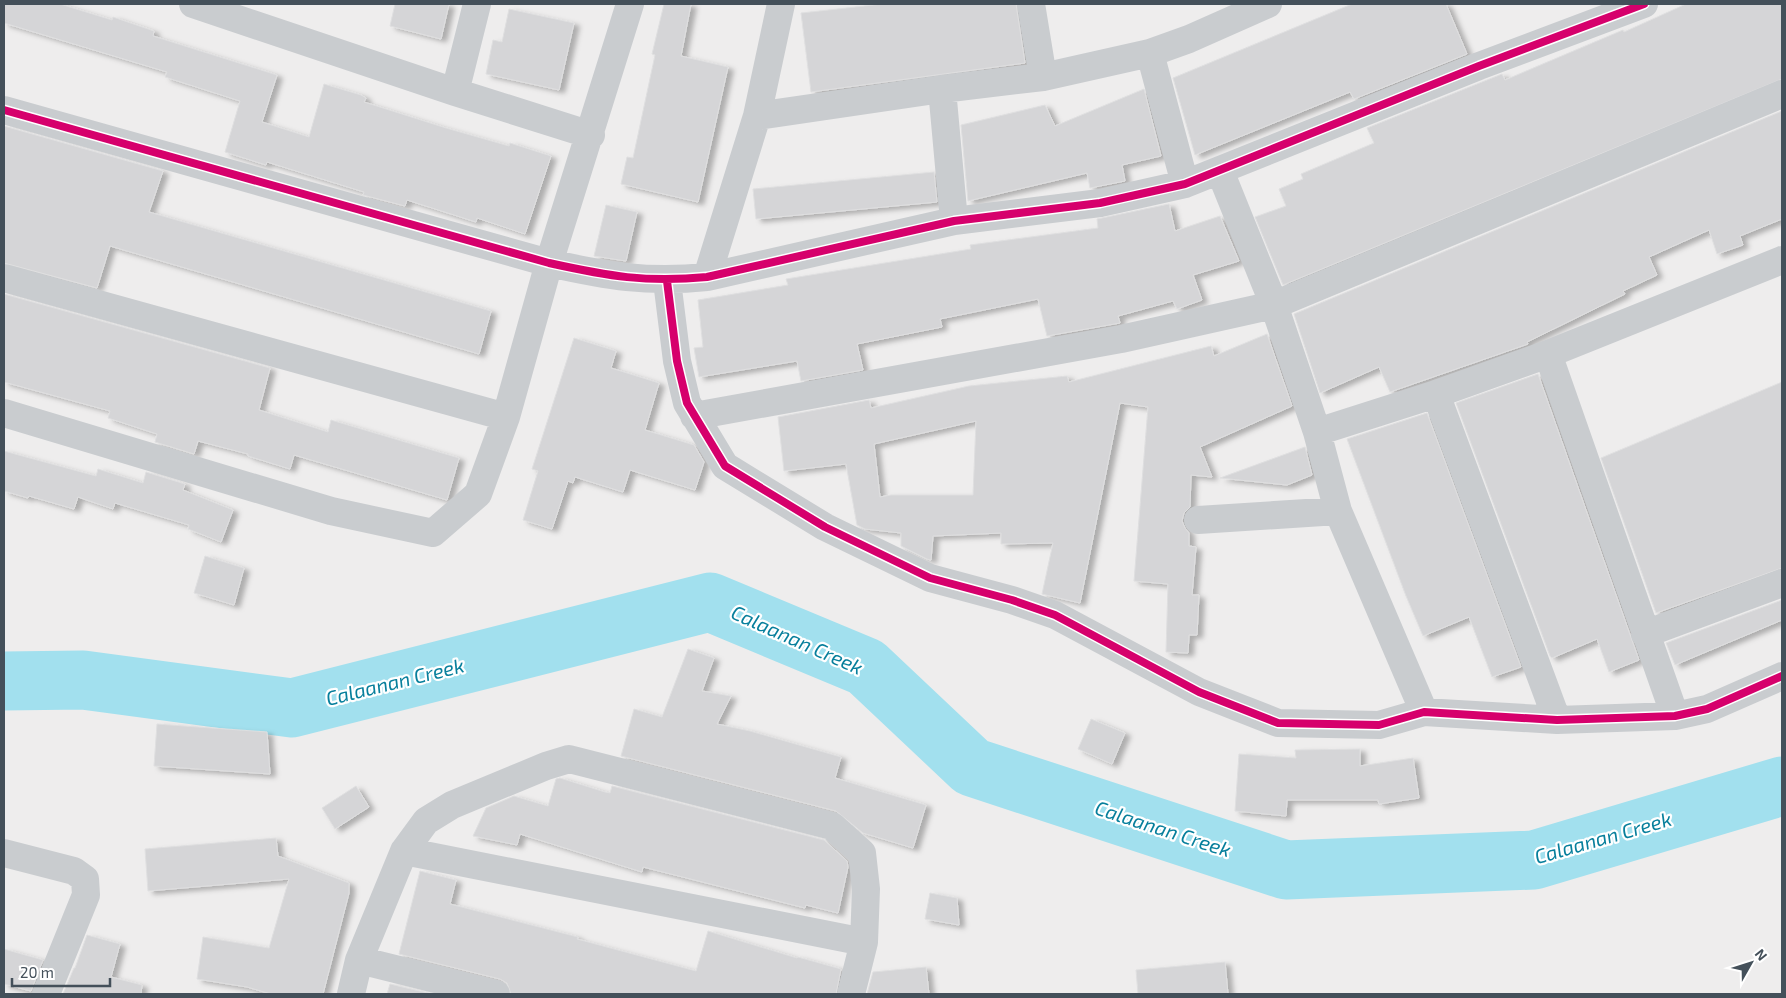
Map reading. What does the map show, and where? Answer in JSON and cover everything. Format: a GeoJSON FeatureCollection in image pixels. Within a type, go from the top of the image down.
{"type":"FeatureCollection","features":[{"type":"Feature","properties":{"kind":"street"},"geometry":{"type":"LineString","coordinates":[[193,4],[455,92],[591,135]]}},
{"type":"Feature","properties":{"kind":"street"},"geometry":{"type":"LineString","coordinates":[[455,92],[477,4]]}},
{"type":"Feature","properties":{"kind":"street"},"geometry":{"type":"LineString","coordinates":[[4,413],[331,511],[433,533],[478,494],[506,417],[549,263],[591,135],[630,4]]}},
{"type":"Feature","properties":{"kind":"street"},"geometry":{"type":"LineString","coordinates":[[707,277],[757,116],[781,4]]}},
{"type":"Feature","properties":{"kind":"street"},"geometry":{"type":"LineString","coordinates":[[1031,4],[1043,77]]}},
{"type":"Feature","properties":{"kind":"street"},"geometry":{"type":"LineString","coordinates":[[757,116],[942,89],[1043,77],[1150,53],[1189,39],[1268,4]]}},
{"type":"Feature","properties":{"kind":"street"},"geometry":{"type":"LineString","coordinates":[[4,110],[549,263],[613,277],[667,281],[707,277],[954,221],[1100,203],[1185,184],[1479,66],[1644,4]]}},
{"type":"Feature","properties":{"kind":"street"},"geometry":{"type":"LineString","coordinates":[[1150,53],[1185,184]]}},
{"type":"Feature","properties":{"kind":"street"},"geometry":{"type":"LineString","coordinates":[[942,89],[954,221]]}},
{"type":"Feature","properties":{"kind":"street"},"geometry":{"type":"LineString","coordinates":[[694,416],[1111,340],[1274,305],[1782,94]]}},
{"type":"Feature","properties":{"kind":"street"},"geometry":{"type":"LineString","coordinates":[[1220,171],[1274,305],[1317,432],[1338,511],[1424,712]]}},
{"type":"Feature","properties":{"kind":"street"},"geometry":{"type":"LineString","coordinates":[[1317,432],[1436,394],[1548,354],[1782,260]]}},
{"type":"Feature","properties":{"kind":"street"},"geometry":{"type":"LineString","coordinates":[[4,278],[506,417]]}},
{"type":"Feature","properties":{"kind":"street"},"geometry":{"type":"LineString","coordinates":[[667,281],[677,361],[687,403],[725,466],[825,528],[930,578],[1012,600],[1055,615],[1199,692],[1278,723],[1379,725],[1424,712],[1557,720],[1675,716],[1707,709],[1782,676]]}},
{"type":"Feature","properties":{"kind":"street"},"geometry":{"type":"LineString","coordinates":[[1548,354],[1675,716]]}},
{"type":"Feature","properties":{"kind":"street"},"geometry":{"type":"LineString","coordinates":[[1436,394],[1557,720]]}},
{"type":"Feature","properties":{"kind":"street"},"geometry":{"type":"LineString","coordinates":[[1198,520],[1338,511]]}},
{"type":"Feature","properties":{"kind":"street"},"geometry":{"type":"LineString","coordinates":[[1645,634],[1782,583]]}},
{"type":"Feature","properties":{"kind":"street"},"geometry":{"type":"LineString","coordinates":[[351,994],[359,960],[404,851],[426,820],[452,805],[504,782],[569,758],[832,826],[862,852],[866,889],[864,942],[851,994]]}},
{"type":"Feature","properties":{"kind":"street"},"geometry":{"type":"LineString","coordinates":[[404,851],[864,942]]}},
{"type":"Feature","properties":{"kind":"street"},"geometry":{"type":"LineString","coordinates":[[4,854],[74,871],[85,879],[86,895],[46,994]]}},
{"type":"Feature","properties":{"kind":"street"},"geometry":{"type":"LineString","coordinates":[[359,960],[496,994]]}},
{"type":"Feature","properties":{"kind":"building"},"geometry":{"type":"Polygon","coordinates":[[[4,4],[60,4],[112,20],[113,17],[154,31],[153,36],[277,75],[262,122],[309,137],[324,84],[361,95],[366,98],[364,102],[446,128],[509,146],[510,143],[551,156],[525,234],[477,218],[476,222],[407,200],[405,206],[363,195],[364,192],[267,162],[266,165],[225,152],[240,101],[165,77],[167,72],[4,23],[4,4]]]}},
{"type":"Feature","properties":{"kind":"building"},"geometry":{"type":"Polygon","coordinates":[[[395,4],[449,4],[441,39],[390,26],[395,4]]]}},
{"type":"Feature","properties":{"kind":"building"},"geometry":{"type":"Polygon","coordinates":[[[664,4],[691,4],[681,56],[728,67],[698,202],[621,184],[627,157],[633,158],[655,55],[652,54],[664,4]]]}},
{"type":"Feature","properties":{"kind":"building"},"geometry":{"type":"Polygon","coordinates":[[[882,4],[1016,4],[1025,63],[811,92],[801,13],[882,4]]]}},
{"type":"Feature","properties":{"kind":"building"},"geometry":{"type":"Polygon","coordinates":[[[1352,4],[1446,4],[1467,54],[1354,99],[1350,92],[1195,155],[1173,78],[1352,4]]]}},
{"type":"Feature","properties":{"kind":"building"},"geometry":{"type":"Polygon","coordinates":[[[1686,4],[1782,4],[1782,79],[1283,285],[1255,217],[1286,206],[1279,189],[1303,179],[1301,174],[1374,143],[1367,128],[1502,74],[1505,80],[1623,30],[1624,32],[1686,4]]]}},
{"type":"Feature","properties":{"kind":"building"},"geometry":{"type":"Polygon","coordinates":[[[509,9],[574,23],[559,90],[486,74],[493,40],[502,42],[509,9]]]}},
{"type":"Feature","properties":{"kind":"building"},"geometry":{"type":"Polygon","coordinates":[[[1144,89],[1161,156],[1122,165],[1125,181],[1090,188],[1087,173],[968,201],[961,125],[1045,105],[1055,126],[1144,89]]]}},
{"type":"Feature","properties":{"kind":"building"},"geometry":{"type":"Polygon","coordinates":[[[1782,111],[1782,219],[1740,236],[1743,245],[1717,254],[1709,230],[1649,257],[1657,275],[1623,291],[1625,294],[1527,342],[1528,344],[1390,392],[1379,367],[1320,393],[1294,314],[1782,111]]]}},
{"type":"Feature","properties":{"kind":"building"},"geometry":{"type":"Polygon","coordinates":[[[4,126],[163,171],[149,212],[491,311],[479,354],[110,246],[97,288],[4,263],[4,126]]]}},
{"type":"Feature","properties":{"kind":"building"},"geometry":{"type":"Polygon","coordinates":[[[934,172],[937,202],[756,219],[753,189],[934,172]]]}},
{"type":"Feature","properties":{"kind":"building"},"geometry":{"type":"Polygon","coordinates":[[[1169,204],[1175,231],[1220,216],[1239,261],[1193,275],[1202,300],[1177,309],[1173,301],[1118,316],[1120,323],[1047,336],[1038,299],[940,319],[942,327],[857,344],[863,370],[801,381],[797,361],[699,377],[694,348],[703,347],[698,300],[788,285],[786,279],[971,249],[970,245],[1098,228],[1097,219],[1169,204]]]}},
{"type":"Feature","properties":{"kind":"building"},"geometry":{"type":"Polygon","coordinates":[[[606,205],[637,212],[626,261],[594,256],[606,205]]]}},
{"type":"Feature","properties":{"kind":"building"},"geometry":{"type":"Polygon","coordinates":[[[4,294],[270,368],[259,410],[328,432],[331,420],[459,458],[447,500],[294,455],[290,469],[248,456],[248,454],[198,441],[194,454],[155,442],[157,434],[108,418],[110,411],[4,382],[4,294]]]}},
{"type":"Feature","properties":{"kind":"building"},"geometry":{"type":"Polygon","coordinates":[[[1267,334],[1292,406],[1200,447],[1212,477],[1191,475],[1190,507],[1184,513],[1182,521],[1189,533],[1189,546],[1196,547],[1192,595],[1199,595],[1197,635],[1189,635],[1188,653],[1166,652],[1168,584],[1134,581],[1148,407],[1120,403],[1080,603],[1042,594],[1053,543],[1001,544],[1001,533],[933,536],[931,560],[927,559],[901,546],[901,533],[865,529],[857,525],[846,464],[784,471],[778,417],[869,400],[871,408],[969,386],[1067,376],[1069,382],[1211,346],[1214,356],[1267,334]],[[976,421],[874,444],[880,497],[891,495],[973,495],[976,421]]]}},
{"type":"Feature","properties":{"kind":"building"},"geometry":{"type":"Polygon","coordinates":[[[574,338],[616,351],[611,368],[659,383],[645,430],[694,445],[704,462],[695,490],[630,470],[623,492],[575,477],[573,483],[568,481],[552,529],[523,520],[538,471],[532,469],[574,338]]]}},
{"type":"Feature","properties":{"kind":"building"},"geometry":{"type":"Polygon","coordinates":[[[1538,374],[1639,660],[1609,672],[1597,639],[1552,658],[1550,656],[1456,403],[1538,374]]]}},
{"type":"Feature","properties":{"kind":"building"},"geometry":{"type":"Polygon","coordinates":[[[1782,382],[1782,568],[1656,613],[1601,458],[1782,382]]]}},
{"type":"Feature","properties":{"kind":"building"},"geometry":{"type":"Polygon","coordinates":[[[1427,413],[1521,667],[1492,677],[1469,617],[1423,636],[1347,439],[1427,413]]]}},
{"type":"Feature","properties":{"kind":"building"},"geometry":{"type":"Polygon","coordinates":[[[1305,447],[1312,475],[1287,485],[1220,478],[1305,447]]]}},
{"type":"Feature","properties":{"kind":"building"},"geometry":{"type":"Polygon","coordinates":[[[4,451],[96,476],[98,469],[143,483],[146,472],[185,484],[183,490],[233,510],[221,542],[188,529],[189,525],[115,503],[113,509],[78,497],[74,509],[29,496],[28,498],[4,491],[4,451]]]}},
{"type":"Feature","properties":{"kind":"building"},"geometry":{"type":"Polygon","coordinates":[[[205,556],[244,568],[234,605],[194,593],[205,556]]]}},
{"type":"Feature","properties":{"kind":"building"},"geometry":{"type":"Polygon","coordinates":[[[1782,600],[1782,620],[1675,665],[1666,643],[1782,600]]]}},
{"type":"Feature","properties":{"kind":"building"},"geometry":{"type":"Polygon","coordinates":[[[688,649],[714,658],[702,691],[731,696],[717,724],[750,731],[841,757],[835,778],[926,805],[913,848],[863,833],[836,811],[621,756],[634,709],[662,717],[688,649]]]}},
{"type":"Feature","properties":{"kind":"building"},"geometry":{"type":"Polygon","coordinates":[[[1091,719],[1125,733],[1112,764],[1078,749],[1091,719]]]}},
{"type":"Feature","properties":{"kind":"building"},"geometry":{"type":"Polygon","coordinates":[[[157,724],[267,732],[270,774],[154,766],[157,724]]]}},
{"type":"Feature","properties":{"kind":"building"},"geometry":{"type":"Polygon","coordinates":[[[1360,749],[1360,766],[1413,758],[1419,798],[1379,804],[1378,800],[1287,800],[1286,816],[1235,811],[1239,754],[1296,758],[1295,750],[1360,749]]]}},
{"type":"Feature","properties":{"kind":"building"},"geometry":{"type":"Polygon","coordinates":[[[560,778],[610,793],[612,786],[824,840],[847,861],[848,867],[838,913],[806,905],[805,908],[643,867],[642,872],[520,834],[517,845],[473,836],[486,808],[514,796],[548,806],[556,779],[560,778]]]}},
{"type":"Feature","properties":{"kind":"building"},"geometry":{"type":"Polygon","coordinates":[[[356,786],[369,807],[335,829],[322,808],[356,786]]]}},
{"type":"Feature","properties":{"kind":"building"},"geometry":{"type":"Polygon","coordinates":[[[276,838],[278,856],[349,883],[349,893],[323,994],[271,994],[247,987],[197,979],[203,937],[269,948],[289,879],[148,891],[145,849],[276,838]]]}},
{"type":"Feature","properties":{"kind":"building"},"geometry":{"type":"Polygon","coordinates":[[[420,871],[456,880],[450,904],[578,937],[577,939],[696,971],[708,931],[797,958],[841,969],[836,994],[511,994],[507,983],[500,979],[399,954],[420,871]]]}},
{"type":"Feature","properties":{"kind":"building"},"geometry":{"type":"Polygon","coordinates":[[[930,893],[957,898],[959,925],[925,919],[930,893]]]}},
{"type":"Feature","properties":{"kind":"building"},"geometry":{"type":"Polygon","coordinates":[[[87,935],[120,944],[111,977],[142,985],[141,994],[63,994],[87,935]]]}},
{"type":"Feature","properties":{"kind":"building"},"geometry":{"type":"Polygon","coordinates":[[[4,949],[43,960],[31,991],[4,984],[4,949]]]}},
{"type":"Feature","properties":{"kind":"building"},"geometry":{"type":"Polygon","coordinates":[[[1225,962],[1228,994],[1138,994],[1136,970],[1225,962]]]}},
{"type":"Feature","properties":{"kind":"building"},"geometry":{"type":"Polygon","coordinates":[[[926,967],[929,994],[867,994],[873,972],[926,967]]]}},
{"type":"Feature","properties":{"kind":"building"},"geometry":{"type":"Polygon","coordinates":[[[390,984],[432,994],[387,994],[390,984]]]}},
{"type":"Feature","properties":{"kind":"waterway","name":"Calaanan Creek"},"geometry":{"type":"LineString","coordinates":[[4,681],[83,680],[292,708],[710,602],[866,667],[972,767],[1286,870],[1534,860],[1782,786]]}},
{"type":"Feature","properties":{"kind":"cycle path"},"geometry":{"type":"LineString","coordinates":[[4,110],[549,263],[590,272],[627,277],[685,279],[707,277],[954,221],[1100,203],[1185,184],[1479,66],[1644,4]]}},
{"type":"Feature","properties":{"kind":"cycle path"},"geometry":{"type":"LineString","coordinates":[[667,281],[677,361],[687,403],[725,466],[825,527],[930,578],[1012,600],[1055,615],[1199,692],[1278,723],[1379,725],[1424,712],[1557,720],[1675,716],[1707,709],[1782,676]]}}]}
